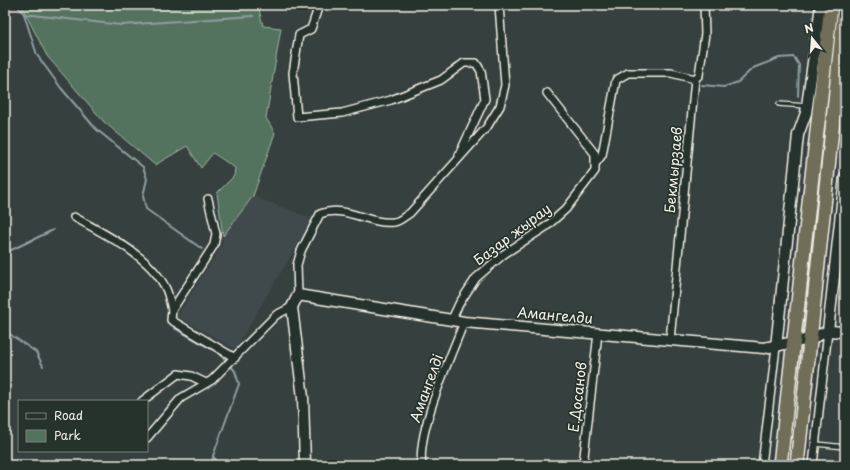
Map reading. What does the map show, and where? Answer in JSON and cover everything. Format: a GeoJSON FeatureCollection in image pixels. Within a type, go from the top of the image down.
{"type":"FeatureCollection","features":[{"type":"Feature","properties":{"kind":"highway"},"geometry":{"type":"LineString","coordinates":[[780,465],[831,5]]}},
{"type":"Feature","properties":{"kind":"highway"},"geometry":{"type":"LineString","coordinates":[[797,465],[845,5]]}},
{"type":"Feature","properties":{"kind":"main road"},"geometry":{"type":"LineString","coordinates":[[776,347],[798,135],[807,106],[821,5]]}},
{"type":"Feature","properties":{"kind":"main road"},"geometry":{"type":"LineString","coordinates":[[845,177],[828,331],[845,332]]}},
{"type":"Feature","properties":{"kind":"main road"},"geometry":{"type":"LineString","coordinates":[[298,295],[292,307],[302,398],[306,465]]}},
{"type":"Feature","properties":{"kind":"main road","name":"Амангелди"},"geometry":{"type":"LineString","coordinates":[[298,295],[464,322],[764,348],[776,347],[810,339],[828,331]]}},
{"type":"Feature","properties":{"kind":"street"},"geometry":{"type":"LineString","coordinates":[[319,5],[311,29],[299,35],[292,73],[297,118],[342,113],[391,100],[442,80],[464,63],[476,63],[481,71],[485,99],[456,162]]}},
{"type":"Feature","properties":{"kind":"street"},"geometry":{"type":"LineString","coordinates":[[298,295],[297,265],[301,251],[320,214],[329,210],[347,212],[383,222],[395,222],[410,213],[487,127],[500,106],[505,85],[499,5]]}},
{"type":"Feature","properties":{"kind":"street","name":"Бекмырзаев"},"geometry":{"type":"LineString","coordinates":[[670,340],[695,79],[699,75],[705,34],[704,5]]}},
{"type":"Feature","properties":{"kind":"street","name":"Базар жырау"},"geometry":{"type":"LineString","coordinates":[[452,319],[459,304],[476,278],[504,254],[547,226],[566,209],[595,171],[596,163],[602,156],[616,80],[628,73],[671,73],[695,79]]}},
{"type":"Feature","properties":{"kind":"street"},"geometry":{"type":"LineString","coordinates":[[547,94],[595,154],[596,163]]}},
{"type":"Feature","properties":{"kind":"street"},"geometry":{"type":"LineString","coordinates":[[172,310],[214,245],[216,234],[208,199]]}},
{"type":"Feature","properties":{"kind":"street"},"geometry":{"type":"LineString","coordinates":[[74,217],[119,242],[152,269],[166,289],[172,310],[171,320],[235,358]]}},
{"type":"Feature","properties":{"kind":"street"},"geometry":{"type":"LineString","coordinates":[[148,437],[181,398],[206,383],[235,358],[276,315],[292,307]]}},
{"type":"Feature","properties":{"kind":"street","name":"Амангелді"},"geometry":{"type":"LineString","coordinates":[[422,465],[421,446],[426,424],[464,322]]}},
{"type":"Feature","properties":{"kind":"street"},"geometry":{"type":"LineString","coordinates":[[813,465],[828,331]]}},
{"type":"Feature","properties":{"kind":"street","name":"Е.Досанов"},"geometry":{"type":"LineString","coordinates":[[583,465],[598,333]]}},
{"type":"Feature","properties":{"kind":"street"},"geometry":{"type":"LineString","coordinates":[[762,465],[776,347]]}},
{"type":"Feature","properties":{"kind":"street"},"geometry":{"type":"LineString","coordinates":[[143,400],[178,374],[191,376],[206,383]]}},
{"type":"Feature","properties":{"kind":"lane"},"geometry":{"type":"LineString","coordinates":[[779,104],[807,106]]}},
{"type":"Feature","properties":{"kind":"lane"},"geometry":{"type":"LineString","coordinates":[[816,444],[845,447]]}},
{"type":"Feature","properties":{"kind":"shaded area"},"geometry":{"type":"Polygon","coordinates":[[[253,196],[313,219],[235,349],[177,316],[222,245],[223,236],[253,196]]]}},
{"type":"Feature","properties":{"kind":"green space"},"geometry":{"type":"Polygon","coordinates":[[[21,5],[258,5],[263,26],[281,28],[266,118],[275,133],[253,196],[223,236],[217,193],[234,176],[235,168],[213,153],[201,168],[187,146],[155,165],[104,122],[47,56],[21,5]]]}},
{"type":"Feature","properties":{"kind":"waterway"},"geometry":{"type":"LineString","coordinates":[[17,5],[24,14],[37,55],[61,88],[96,129],[143,167],[147,179],[143,196],[146,209],[202,249]]}},
{"type":"Feature","properties":{"kind":"waterway"},"geometry":{"type":"LineString","coordinates":[[24,14],[121,25],[253,16]]}},
{"type":"Feature","properties":{"kind":"waterway"},"geometry":{"type":"LineString","coordinates":[[702,85],[724,87],[738,82],[753,68],[779,58],[794,57],[799,65],[798,96]]}},
{"type":"Feature","properties":{"kind":"waterway"},"geometry":{"type":"LineString","coordinates":[[5,253],[53,230]]}},
{"type":"Feature","properties":{"kind":"waterway"},"geometry":{"type":"LineString","coordinates":[[174,328],[220,354],[227,362]]}},
{"type":"Feature","properties":{"kind":"waterway"},"geometry":{"type":"LineString","coordinates":[[5,331],[36,352],[43,366]]}},
{"type":"Feature","properties":{"kind":"waterway"},"geometry":{"type":"LineString","coordinates":[[212,465],[213,456],[239,384],[235,371],[230,365]]}},
{"type":"Feature","properties":{"kind":"waterway"},"geometry":{"type":"LineString","coordinates":[[213,456],[220,465]]}}]}
